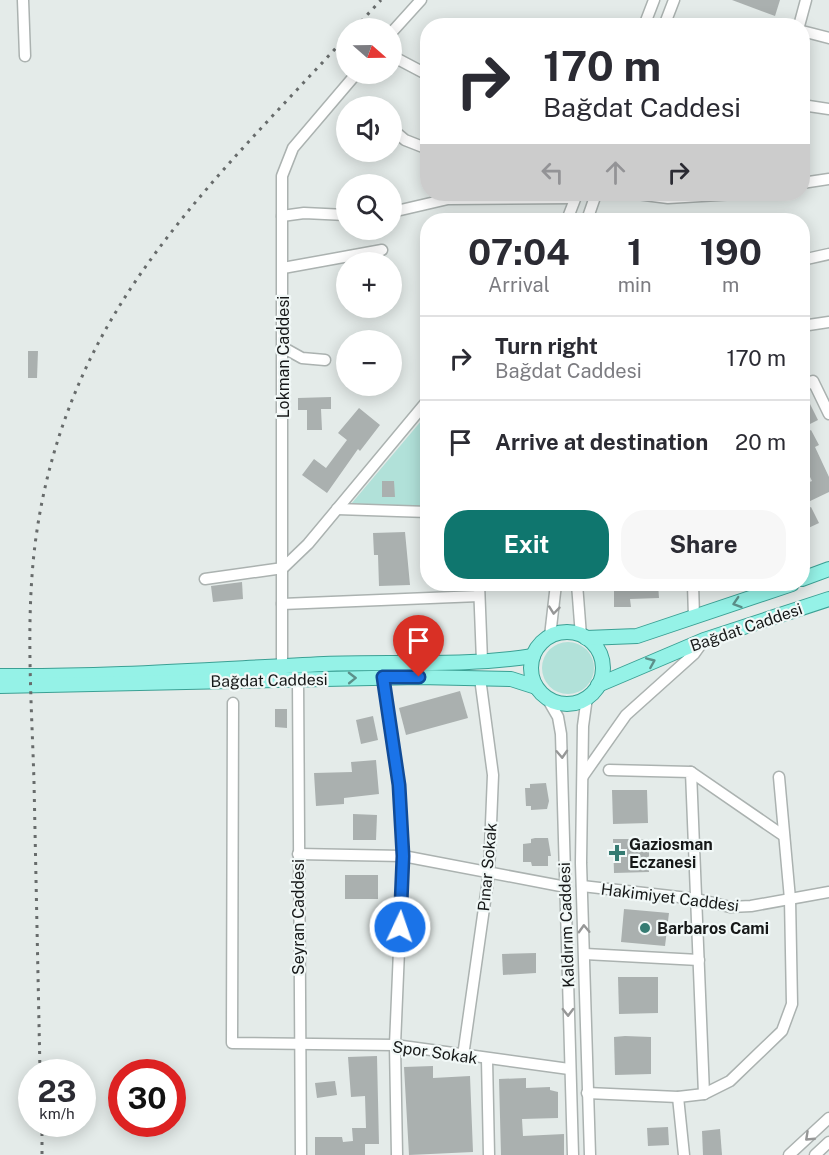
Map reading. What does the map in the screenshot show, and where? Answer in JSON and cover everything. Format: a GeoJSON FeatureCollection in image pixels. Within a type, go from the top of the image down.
{"type":"FeatureCollection","features":[{"type":"Feature","properties":{"kind":"main road","name":"Bağdat Caddesi"},"geometry":{"type":"LineString","coordinates":[[810,576],[829,569]]}},
{"type":"Feature","properties":{"kind":"main road","name":"Bağdat Caddesi"},"geometry":{"type":"LineString","coordinates":[[584,637],[637,636],[767,591]]}},
{"type":"Feature","properties":{"kind":"main road","name":"Bağdat Caddesi"},"geometry":{"type":"LineString","coordinates":[[598,685],[704,640],[829,599]]}},
{"type":"Feature","properties":{"kind":"main road"},"geometry":{"type":"LineString","coordinates":[[566,632],[584,637],[597,650],[601,660],[602,675],[598,685],[587,698],[567,704],[547,698],[536,687],[531,672],[533,656],[538,647],[550,636],[566,632]]}},
{"type":"Feature","properties":{"kind":"main road","name":"Bağdat Caddesi"},"geometry":{"type":"LineString","coordinates":[[0,676],[71,676],[282,666],[482,661],[533,656]]}},
{"type":"Feature","properties":{"kind":"main road","name":"Bağdat Caddesi"},"geometry":{"type":"LineString","coordinates":[[0,686],[383,677],[518,680],[536,687]]}},
{"type":"Feature","properties":{"kind":"street"},"geometry":{"type":"LineString","coordinates":[[23,0],[25,56]]}},
{"type":"Feature","properties":{"kind":"street"},"geometry":{"type":"LineString","coordinates":[[402,21],[421,0]]}},
{"type":"Feature","properties":{"kind":"street"},"geometry":{"type":"LineString","coordinates":[[647,18],[654,0]]}},
{"type":"Feature","properties":{"kind":"street"},"geometry":{"type":"LineString","coordinates":[[667,18],[674,0]]}},
{"type":"Feature","properties":{"kind":"street"},"geometry":{"type":"LineString","coordinates":[[801,18],[806,0]]}},
{"type":"Feature","properties":{"kind":"street"},"geometry":{"type":"LineString","coordinates":[[810,33],[829,38]]}},
{"type":"Feature","properties":{"kind":"street"},"geometry":{"type":"LineString","coordinates":[[402,61],[420,71]]}},
{"type":"Feature","properties":{"kind":"street","name":"Lokman Caddesi"},"geometry":{"type":"LineString","coordinates":[[282,666],[284,348],[282,176],[290,154],[348,84]]}},
{"type":"Feature","properties":{"kind":"street"},"geometry":{"type":"LineString","coordinates":[[810,106],[829,110]]}},
{"type":"Feature","properties":{"kind":"street"},"geometry":{"type":"LineString","coordinates":[[402,136],[420,146]]}},
{"type":"Feature","properties":{"kind":"street"},"geometry":{"type":"LineString","coordinates":[[810,182],[829,178]]}},
{"type":"Feature","properties":{"kind":"street"},"geometry":{"type":"LineString","coordinates":[[402,210],[439,201]]}},
{"type":"Feature","properties":{"kind":"street"},"geometry":{"type":"LineString","coordinates":[[282,216],[304,213],[336,215]]}},
{"type":"Feature","properties":{"kind":"street"},"geometry":{"type":"LineString","coordinates":[[283,268],[382,250]]}},
{"type":"Feature","properties":{"kind":"street"},"geometry":{"type":"LineString","coordinates":[[810,258],[829,254]]}},
{"type":"Feature","properties":{"kind":"street"},"geometry":{"type":"LineString","coordinates":[[810,325],[829,322]]}},
{"type":"Feature","properties":{"kind":"street"},"geometry":{"type":"LineString","coordinates":[[284,348],[302,358],[325,360]]}},
{"type":"Feature","properties":{"kind":"street"},"geometry":{"type":"LineString","coordinates":[[810,383],[813,381],[829,414]]}},
{"type":"Feature","properties":{"kind":"street"},"geometry":{"type":"LineString","coordinates":[[205,579],[282,568],[308,544],[420,410]]}},
{"type":"Feature","properties":{"kind":"street"},"geometry":{"type":"LineString","coordinates":[[337,509],[420,512]]}},
{"type":"Feature","properties":{"kind":"street"},"geometry":{"type":"LineString","coordinates":[[479,591],[482,661]]}},
{"type":"Feature","properties":{"kind":"street"},"geometry":{"type":"LineString","coordinates":[[550,636],[555,591]]}},
{"type":"Feature","properties":{"kind":"street"},"geometry":{"type":"LineString","coordinates":[[578,591],[584,637]]}},
{"type":"Feature","properties":{"kind":"street"},"geometry":{"type":"LineString","coordinates":[[693,591],[694,617]]}},
{"type":"Feature","properties":{"kind":"street"},"geometry":{"type":"LineString","coordinates":[[282,604],[479,596]]}},
{"type":"Feature","properties":{"kind":"street"},"geometry":{"type":"LineString","coordinates":[[583,776],[626,715],[694,654],[704,640]]}},
{"type":"Feature","properties":{"kind":"street"},"geometry":{"type":"LineString","coordinates":[[383,677],[399,785],[403,856],[394,1045],[397,1155]]}},
{"type":"Feature","properties":{"kind":"street","name":"Seyran Caddesi"},"geometry":{"type":"LineString","coordinates":[[298,678],[301,1155]]}},
{"type":"Feature","properties":{"kind":"street","name":"Pınar Sokak"},"geometry":{"type":"LineString","coordinates":[[463,1056],[489,873],[493,775],[480,678]]}},
{"type":"Feature","properties":{"kind":"street","name":"Kaldırım Caddesi"},"geometry":{"type":"LineString","coordinates":[[547,698],[558,717],[561,734],[573,1155]]}},
{"type":"Feature","properties":{"kind":"street","name":"Kaldırım Caddesi"},"geometry":{"type":"LineString","coordinates":[[587,698],[583,726],[582,886],[590,1155]]}},
{"type":"Feature","properties":{"kind":"street","name":"Spor Sokak"},"geometry":{"type":"LineString","coordinates":[[233,703],[232,1043],[394,1045],[569,1069]]}},
{"type":"Feature","properties":{"kind":"street"},"geometry":{"type":"LineString","coordinates":[[609,770],[692,772],[784,836]]}},
{"type":"Feature","properties":{"kind":"street"},"geometry":{"type":"LineString","coordinates":[[692,772],[704,1094]]}},
{"type":"Feature","properties":{"kind":"street"},"geometry":{"type":"LineString","coordinates":[[587,1093],[678,1097],[704,1094],[721,1087],[738,1074],[778,1037],[786,1024],[792,1004],[790,899],[779,777]]}},
{"type":"Feature","properties":{"kind":"street"},"geometry":{"type":"LineString","coordinates":[[298,854],[403,856],[566,887]]}},
{"type":"Feature","properties":{"kind":"street","name":"Hakimiyet Caddesi"},"geometry":{"type":"LineString","coordinates":[[582,886],[697,899],[719,905],[741,907],[829,892]]}},
{"type":"Feature","properties":{"kind":"street"},"geometry":{"type":"LineString","coordinates":[[585,954],[699,960]]}},
{"type":"Feature","properties":{"kind":"street"},"geometry":{"type":"LineString","coordinates":[[487,1059],[489,1155]]}},
{"type":"Feature","properties":{"kind":"street"},"geometry":{"type":"LineString","coordinates":[[678,1097],[684,1155]]}},
{"type":"Feature","properties":{"kind":"street"},"geometry":{"type":"LineString","coordinates":[[789,1155],[829,1118]]}},
{"type":"Feature","properties":{"kind":"street"},"geometry":{"type":"LineString","coordinates":[[815,1155],[829,1142]]}},
{"type":"Feature","properties":{"kind":"shaded area"},"geometry":{"type":"Polygon","coordinates":[[[420,422],[420,508],[346,510],[420,422]]]}},
{"type":"Feature","properties":{"kind":"shaded area"},"geometry":{"type":"Polygon","coordinates":[[[563,642],[573,642],[587,649],[594,668],[587,687],[573,694],[563,694],[553,690],[546,683],[542,673],[542,663],[546,653],[553,646],[563,642]]]}},
{"type":"Feature","properties":{"kind":"building"},"geometry":{"type":"Polygon","coordinates":[[[732,0],[780,0],[775,16],[732,0]]]}},
{"type":"Feature","properties":{"kind":"building"},"geometry":{"type":"Polygon","coordinates":[[[28,351],[38,351],[37,378],[28,378],[28,351]]]}},
{"type":"Feature","properties":{"kind":"building"},"geometry":{"type":"Polygon","coordinates":[[[331,397],[331,409],[321,409],[322,430],[307,430],[307,410],[298,410],[298,398],[331,397]]]}},
{"type":"Feature","properties":{"kind":"building"},"geometry":{"type":"Polygon","coordinates":[[[810,404],[818,420],[810,424],[810,404]]]}},
{"type":"Feature","properties":{"kind":"building"},"geometry":{"type":"Polygon","coordinates":[[[359,408],[380,425],[360,451],[358,449],[327,493],[302,475],[314,459],[326,468],[347,440],[338,433],[359,408]]]}},
{"type":"Feature","properties":{"kind":"building"},"geometry":{"type":"Polygon","coordinates":[[[810,431],[819,445],[815,447],[829,477],[829,492],[810,501],[810,482],[812,481],[810,477],[810,431]]]}},
{"type":"Feature","properties":{"kind":"building"},"geometry":{"type":"Polygon","coordinates":[[[382,481],[394,481],[395,497],[382,497],[382,481]]]}},
{"type":"Feature","properties":{"kind":"building"},"geometry":{"type":"Polygon","coordinates":[[[810,507],[819,523],[810,527],[810,507]]]}},
{"type":"Feature","properties":{"kind":"building"},"geometry":{"type":"Polygon","coordinates":[[[405,532],[410,585],[379,586],[378,555],[374,555],[373,533],[405,532]]]}},
{"type":"Feature","properties":{"kind":"building"},"geometry":{"type":"Polygon","coordinates":[[[242,582],[243,599],[213,602],[211,586],[242,582]]]}},
{"type":"Feature","properties":{"kind":"building"},"geometry":{"type":"Polygon","coordinates":[[[614,591],[658,591],[659,598],[630,599],[631,607],[614,607],[614,591]]]}},
{"type":"Feature","properties":{"kind":"building"},"geometry":{"type":"Polygon","coordinates":[[[460,691],[468,718],[406,735],[399,708],[460,691]]]}},
{"type":"Feature","properties":{"kind":"building"},"geometry":{"type":"Polygon","coordinates":[[[275,709],[287,709],[287,728],[275,727],[275,709]]]}},
{"type":"Feature","properties":{"kind":"building"},"geometry":{"type":"Polygon","coordinates":[[[373,716],[378,740],[361,744],[356,720],[373,716]]]}},
{"type":"Feature","properties":{"kind":"building"},"geometry":{"type":"Polygon","coordinates":[[[376,760],[379,794],[344,798],[344,804],[316,806],[314,773],[352,772],[351,762],[376,760]]]}},
{"type":"Feature","properties":{"kind":"building"},"geometry":{"type":"Polygon","coordinates":[[[546,783],[549,801],[547,809],[531,810],[531,806],[526,806],[525,788],[530,788],[530,784],[546,783]]]}},
{"type":"Feature","properties":{"kind":"building"},"geometry":{"type":"Polygon","coordinates":[[[612,790],[647,790],[648,823],[613,824],[612,790]]]}},
{"type":"Feature","properties":{"kind":"building"},"geometry":{"type":"Polygon","coordinates":[[[353,814],[377,815],[376,840],[353,840],[353,814]]]}},
{"type":"Feature","properties":{"kind":"building"},"geometry":{"type":"Polygon","coordinates":[[[548,838],[551,856],[548,856],[548,866],[532,866],[531,862],[523,862],[523,844],[531,843],[531,839],[548,838]]]}},
{"type":"Feature","properties":{"kind":"building"},"geometry":{"type":"Polygon","coordinates":[[[613,839],[649,839],[649,872],[614,873],[613,839]]]}},
{"type":"Feature","properties":{"kind":"building"},"geometry":{"type":"Polygon","coordinates":[[[345,875],[378,875],[378,899],[345,899],[345,875]]]}},
{"type":"Feature","properties":{"kind":"building","name":"Barbaros Cami"},"geometry":{"type":"Polygon","coordinates":[[[624,909],[669,913],[665,946],[621,942],[624,909]]]}},
{"type":"Feature","properties":{"kind":"building"},"geometry":{"type":"Polygon","coordinates":[[[536,953],[536,973],[503,975],[502,954],[536,953]]]}},
{"type":"Feature","properties":{"kind":"building"},"geometry":{"type":"Polygon","coordinates":[[[618,977],[658,977],[658,1013],[619,1014],[618,977]]]}},
{"type":"Feature","properties":{"kind":"building"},"geometry":{"type":"Polygon","coordinates":[[[614,1037],[651,1037],[651,1074],[615,1075],[614,1037]]]}},
{"type":"Feature","properties":{"kind":"building"},"geometry":{"type":"Polygon","coordinates":[[[377,1056],[379,1144],[365,1144],[365,1155],[315,1155],[315,1137],[342,1137],[343,1142],[353,1141],[352,1128],[366,1128],[365,1096],[351,1097],[348,1057],[377,1056]]]}},
{"type":"Feature","properties":{"kind":"building"},"geometry":{"type":"Polygon","coordinates":[[[433,1066],[433,1078],[470,1076],[473,1152],[409,1155],[404,1067],[433,1066]]]}},
{"type":"Feature","properties":{"kind":"building"},"geometry":{"type":"Polygon","coordinates":[[[526,1078],[526,1088],[550,1087],[550,1090],[558,1092],[558,1118],[522,1119],[523,1136],[564,1134],[564,1155],[501,1155],[499,1079],[526,1078]]]}},
{"type":"Feature","properties":{"kind":"building"},"geometry":{"type":"Polygon","coordinates":[[[335,1081],[337,1095],[317,1098],[315,1083],[335,1081]]]}},
{"type":"Feature","properties":{"kind":"building"},"geometry":{"type":"Polygon","coordinates":[[[668,1127],[669,1145],[648,1146],[647,1128],[668,1127]]]}},
{"type":"Feature","properties":{"kind":"building"},"geometry":{"type":"Polygon","coordinates":[[[720,1129],[722,1155],[703,1155],[702,1131],[720,1129]]]}},
{"type":"Feature","properties":{"kind":"railway"},"geometry":{"type":"LineString","coordinates":[[364,18],[381,0]]}},
{"type":"Feature","properties":{"kind":"railway"},"geometry":{"type":"LineString","coordinates":[[40,1059],[30,627],[35,543],[40,511],[56,447],[66,416],[92,356],[132,287],[159,249],[218,176],[336,48]]}},
{"type":"Feature","properties":{"kind":"railway"},"geometry":{"type":"LineString","coordinates":[[42,1137],[42,1155]]}},
{"type":"Feature","properties":{"kind":"place","name":"Gaziosman Eczanesi"},"geometry":{"type":"Point","coordinates":[617,853]}},
{"type":"Feature","properties":{"kind":"place","name":"Barbaros Cami"},"geometry":{"type":"Point","coordinates":[645,928]}},
{"type":"Feature","properties":{"kind":"route"},"geometry":{"type":"LineString","coordinates":[[400,927],[403,856],[399,785],[383,677],[419,677]]}}]}
